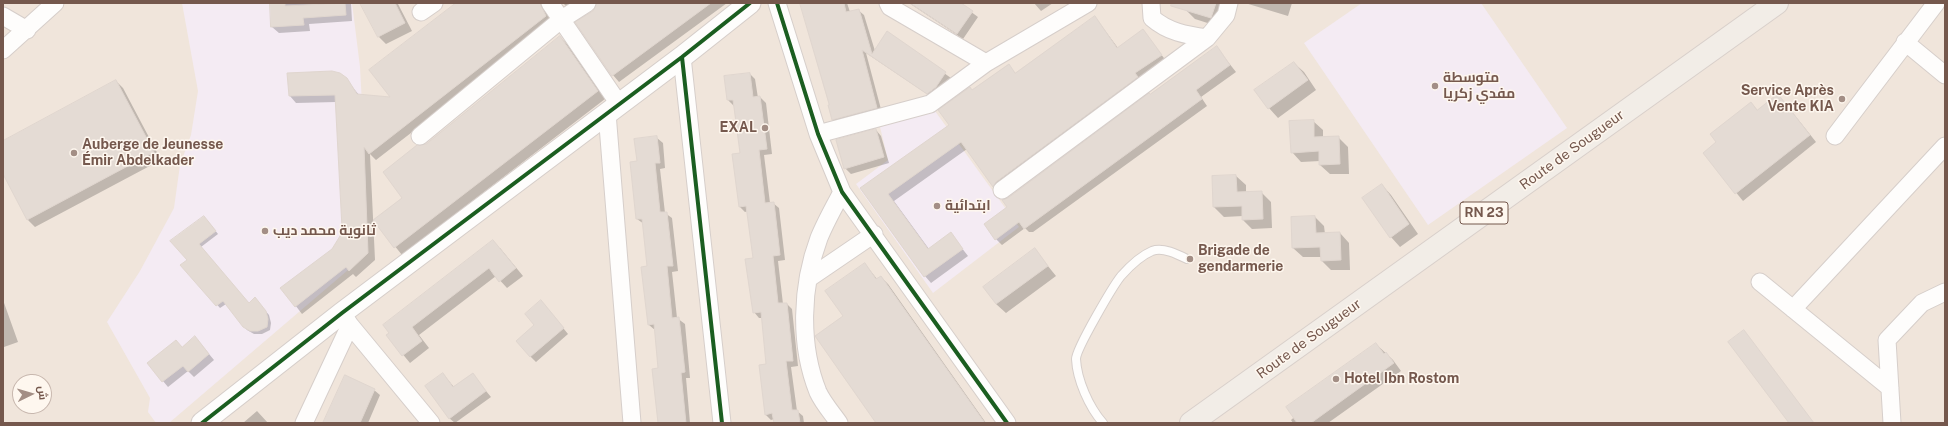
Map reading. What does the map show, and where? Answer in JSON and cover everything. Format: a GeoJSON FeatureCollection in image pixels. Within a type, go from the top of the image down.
{"type":"FeatureCollection","features":[{"type":"Feature","properties":{"kind":"main road","name":"Route de Sougueur"},"geometry":{"type":"LineString","coordinates":[[1191,423],[1777,3]]}},
{"type":"Feature","properties":{"kind":"street"},"geometry":{"type":"LineString","coordinates":[[3,50],[27,30],[55,3]]}},
{"type":"Feature","properties":{"kind":"street"},"geometry":{"type":"LineString","coordinates":[[550,3],[562,19],[613,108],[632,423]]}},
{"type":"Feature","properties":{"kind":"street"},"geometry":{"type":"LineString","coordinates":[[420,136],[562,19],[587,3]]}},
{"type":"Feature","properties":{"kind":"street"},"geometry":{"type":"LineString","coordinates":[[202,423],[346,319],[613,108],[682,57],[750,3]]}},
{"type":"Feature","properties":{"kind":"street"},"geometry":{"type":"LineString","coordinates":[[777,3],[818,134],[842,192],[874,234],[1007,423]]}},
{"type":"Feature","properties":{"kind":"street"},"geometry":{"type":"LineString","coordinates":[[888,3],[890,7],[986,63]]}},
{"type":"Feature","properties":{"kind":"street"},"geometry":{"type":"LineString","coordinates":[[818,134],[930,104],[986,63],[1086,3]]}},
{"type":"Feature","properties":{"kind":"street"},"geometry":{"type":"LineString","coordinates":[[1151,3],[1152,18],[1161,26],[1172,31],[1207,38]]}},
{"type":"Feature","properties":{"kind":"street"},"geometry":{"type":"LineString","coordinates":[[1002,190],[1207,38],[1226,15],[1229,3]]}},
{"type":"Feature","properties":{"kind":"street"},"geometry":{"type":"LineString","coordinates":[[1834,136],[1936,3]]}},
{"type":"Feature","properties":{"kind":"street"},"geometry":{"type":"LineString","coordinates":[[3,16],[27,30]]}},
{"type":"Feature","properties":{"kind":"street"},"geometry":{"type":"LineString","coordinates":[[1905,42],[1945,75]]}},
{"type":"Feature","properties":{"kind":"street"},"geometry":{"type":"LineString","coordinates":[[682,57],[722,423]]}},
{"type":"Feature","properties":{"kind":"street"},"geometry":{"type":"LineString","coordinates":[[1793,309],[1945,146]]}},
{"type":"Feature","properties":{"kind":"street"},"geometry":{"type":"LineString","coordinates":[[839,423],[819,393],[808,356],[805,324],[808,279],[819,238],[842,192]]}},
{"type":"Feature","properties":{"kind":"street"},"geometry":{"type":"LineString","coordinates":[[808,279],[874,234]]}},
{"type":"Feature","properties":{"kind":"street"},"geometry":{"type":"LineString","coordinates":[[1760,282],[1890,388]]}},
{"type":"Feature","properties":{"kind":"street"},"geometry":{"type":"LineString","coordinates":[[1892,423],[1887,340],[1922,303],[1945,292]]}},
{"type":"Feature","properties":{"kind":"street"},"geometry":{"type":"LineString","coordinates":[[304,423],[346,319]]}},
{"type":"Feature","properties":{"kind":"street"},"geometry":{"type":"LineString","coordinates":[[346,319],[431,423]]}},
{"type":"Feature","properties":{"kind":"lane"},"geometry":{"type":"LineString","coordinates":[[1103,423],[1090,404],[1078,374],[1076,357],[1084,339],[1120,277],[1139,259],[1153,250],[1170,251],[1187,259]]}},
{"type":"Feature","properties":{"kind":"shaded area"},"geometry":{"type":"Polygon","coordinates":[[[3,3],[1945,3],[1945,423],[3,423],[3,3]]]}},
{"type":"Feature","properties":{"kind":"shaded area","name":"ثانوية محمد ديب"},"geometry":{"type":"Polygon","coordinates":[[[182,3],[352,3],[360,67],[365,161],[360,162],[365,168],[368,253],[169,423],[156,423],[148,412],[150,398],[107,322],[140,271],[174,208],[180,165],[191,135],[198,91],[182,3]]]}},
{"type":"Feature","properties":{"kind":"shaded area","name":"متوسطة مفدي زكريا"},"geometry":{"type":"Polygon","coordinates":[[[1362,3],[1481,3],[1567,128],[1428,225],[1304,43],[1362,3]]]}},
{"type":"Feature","properties":{"kind":"shaded area","name":"ابتدائية"},"geometry":{"type":"Polygon","coordinates":[[[935,111],[1019,227],[933,293],[856,184],[888,160],[880,127],[935,111]]]}},
{"type":"Feature","properties":{"kind":"building"},"geometry":{"type":"Polygon","coordinates":[[[270,3],[285,3],[285,6],[345,3],[346,15],[303,18],[304,25],[271,27],[270,3]]]}},
{"type":"Feature","properties":{"kind":"building"},"geometry":{"type":"Polygon","coordinates":[[[360,3],[395,3],[405,23],[378,37],[360,3]]]}},
{"type":"Feature","properties":{"kind":"building"},"geometry":{"type":"Polygon","coordinates":[[[456,3],[540,3],[546,16],[369,154],[364,147],[368,253],[349,271],[346,267],[295,307],[280,288],[332,249],[340,236],[342,228],[335,95],[289,96],[287,73],[332,71],[340,73],[347,78],[357,94],[390,97],[369,70],[456,3]]]}},
{"type":"Feature","properties":{"kind":"building"},"geometry":{"type":"Polygon","coordinates":[[[597,3],[711,3],[612,76],[575,22],[593,11],[597,3]]]}},
{"type":"Feature","properties":{"kind":"building"},"geometry":{"type":"Polygon","coordinates":[[[800,3],[844,3],[846,12],[859,9],[872,54],[887,31],[946,72],[936,87],[927,94],[862,50],[877,108],[832,120],[800,3]]]}},
{"type":"Feature","properties":{"kind":"building"},"geometry":{"type":"Polygon","coordinates":[[[910,3],[961,3],[973,11],[957,34],[910,3]]]}},
{"type":"Feature","properties":{"kind":"building"},"geometry":{"type":"Polygon","coordinates":[[[1172,3],[1216,3],[1211,18],[1171,6],[1172,3]]]}},
{"type":"Feature","properties":{"kind":"building"},"geometry":{"type":"Polygon","coordinates":[[[1095,16],[1117,48],[1143,29],[1162,55],[1135,73],[1138,77],[996,182],[993,187],[961,142],[888,194],[928,249],[951,232],[963,249],[924,277],[860,188],[949,125],[938,110],[970,87],[972,90],[1009,64],[1015,73],[1095,16]]]}},
{"type":"Feature","properties":{"kind":"building"},"geometry":{"type":"Polygon","coordinates":[[[560,36],[598,91],[394,248],[373,220],[402,198],[383,172],[417,145],[426,144],[560,36]]]}},
{"type":"Feature","properties":{"kind":"building"},"geometry":{"type":"Polygon","coordinates":[[[1217,46],[1230,65],[1196,90],[1202,99],[1024,229],[1019,222],[995,240],[984,224],[1007,207],[1002,200],[1008,198],[1149,93],[1150,94],[1217,46]]]}},
{"type":"Feature","properties":{"kind":"building"},"geometry":{"type":"Polygon","coordinates":[[[1294,62],[1308,80],[1268,109],[1254,90],[1294,62]]]}},
{"type":"Feature","properties":{"kind":"building"},"geometry":{"type":"Polygon","coordinates":[[[750,73],[753,97],[760,96],[767,149],[759,150],[765,203],[774,202],[780,255],[773,256],[778,303],[787,303],[793,361],[786,361],[792,410],[798,410],[800,423],[774,423],[772,413],[765,415],[759,365],[766,364],[761,312],[753,313],[745,259],[753,258],[746,206],[739,207],[732,154],[740,153],[733,100],[727,100],[724,76],[750,73]]]}},
{"type":"Feature","properties":{"kind":"building"},"geometry":{"type":"Polygon","coordinates":[[[116,80],[154,152],[27,220],[3,174],[3,141],[116,80]]]}},
{"type":"Feature","properties":{"kind":"building"},"geometry":{"type":"Polygon","coordinates":[[[1778,94],[1810,135],[1735,194],[1703,153],[1716,142],[1710,134],[1751,102],[1757,110],[1778,94]]]}},
{"type":"Feature","properties":{"kind":"building"},"geometry":{"type":"Polygon","coordinates":[[[1314,120],[1314,137],[1339,136],[1340,164],[1319,165],[1319,151],[1291,153],[1289,121],[1314,120]]]}},
{"type":"Feature","properties":{"kind":"building"},"geometry":{"type":"Polygon","coordinates":[[[876,129],[884,157],[844,169],[836,140],[876,129]]]}},
{"type":"Feature","properties":{"kind":"building"},"geometry":{"type":"Polygon","coordinates":[[[657,136],[660,163],[655,163],[660,212],[667,212],[673,266],[667,266],[672,318],[679,317],[685,372],[681,373],[686,423],[658,423],[652,369],[658,368],[654,324],[648,325],[641,267],[647,266],[642,219],[636,219],[630,162],[637,161],[634,139],[657,136]]]}},
{"type":"Feature","properties":{"kind":"building"},"geometry":{"type":"Polygon","coordinates":[[[1236,175],[1237,192],[1262,191],[1263,219],[1242,220],[1242,206],[1213,207],[1212,176],[1236,175]]]}},
{"type":"Feature","properties":{"kind":"building"},"geometry":{"type":"Polygon","coordinates":[[[1382,184],[1409,224],[1390,238],[1362,198],[1382,184]]]}},
{"type":"Feature","properties":{"kind":"building"},"geometry":{"type":"Polygon","coordinates":[[[204,216],[216,231],[199,244],[249,303],[255,297],[266,311],[268,319],[267,327],[258,331],[250,331],[243,327],[223,301],[216,306],[180,265],[187,260],[170,241],[204,216]]]}},
{"type":"Feature","properties":{"kind":"building"},"geometry":{"type":"Polygon","coordinates":[[[1315,216],[1316,233],[1340,232],[1341,260],[1321,261],[1320,247],[1292,248],[1291,217],[1315,216]]]}},
{"type":"Feature","properties":{"kind":"building"},"geometry":{"type":"Polygon","coordinates":[[[493,240],[516,268],[499,282],[489,268],[412,327],[422,341],[402,356],[386,335],[389,333],[383,325],[493,240]]]}},
{"type":"Feature","properties":{"kind":"building"},"geometry":{"type":"Polygon","coordinates":[[[1035,248],[1048,266],[996,304],[983,287],[1035,248]]]}},
{"type":"Feature","properties":{"kind":"building"},"geometry":{"type":"Polygon","coordinates":[[[865,263],[876,279],[881,276],[985,423],[876,423],[815,336],[843,316],[825,291],[865,263]]]}},
{"type":"Feature","properties":{"kind":"building"},"geometry":{"type":"Polygon","coordinates":[[[541,300],[564,328],[530,357],[516,341],[534,325],[525,314],[541,300]]]}},
{"type":"Feature","properties":{"kind":"building"},"geometry":{"type":"Polygon","coordinates":[[[1744,330],[1814,423],[1789,423],[1728,342],[1744,330]]]}},
{"type":"Feature","properties":{"kind":"building"},"geometry":{"type":"Polygon","coordinates":[[[195,336],[209,354],[188,372],[183,366],[162,382],[147,363],[176,340],[182,347],[195,336]]]}},
{"type":"Feature","properties":{"kind":"building"},"geometry":{"type":"Polygon","coordinates":[[[1376,343],[1384,354],[1386,352],[1394,363],[1311,423],[1297,423],[1286,407],[1376,343]]]}},
{"type":"Feature","properties":{"kind":"building"},"geometry":{"type":"Polygon","coordinates":[[[443,373],[453,387],[473,373],[486,391],[449,419],[425,386],[443,373]]]}},
{"type":"Feature","properties":{"kind":"building"},"geometry":{"type":"Polygon","coordinates":[[[345,375],[375,389],[360,423],[323,423],[345,375]]]}},
{"type":"Feature","properties":{"kind":"cycle path"},"geometry":{"type":"LineString","coordinates":[[202,423],[342,313],[682,57],[750,3]]}},
{"type":"Feature","properties":{"kind":"cycle path"},"geometry":{"type":"LineString","coordinates":[[777,3],[818,134],[842,192],[1007,423]]}},
{"type":"Feature","properties":{"kind":"cycle path"},"geometry":{"type":"LineString","coordinates":[[682,57],[722,423]]}},
{"type":"Feature","properties":{"kind":"place","name":"متوسطة مفدي زكريا"},"geometry":{"type":"Point","coordinates":[1435,86]}},
{"type":"Feature","properties":{"kind":"place","name":"Service Après Vente KIA"},"geometry":{"type":"Point","coordinates":[1842,99]}},
{"type":"Feature","properties":{"kind":"place","name":"EXAL"},"geometry":{"type":"Point","coordinates":[765,128]}},
{"type":"Feature","properties":{"kind":"place","name":"Auberge de Jeunesse Émir Abdelkader"},"geometry":{"type":"Point","coordinates":[74,153]}},
{"type":"Feature","properties":{"kind":"place","name":"ابتدائية"},"geometry":{"type":"Point","coordinates":[937,206]}},
{"type":"Feature","properties":{"kind":"place","name":"ثانوية محمد ديب"},"geometry":{"type":"Point","coordinates":[265,231]}},
{"type":"Feature","properties":{"kind":"place","name":"Brigade de gendarmerie"},"geometry":{"type":"Point","coordinates":[1190,259]}},
{"type":"Feature","properties":{"kind":"place","name":"Hotel Ibn Rostom"},"geometry":{"type":"Point","coordinates":[1336,379]}}]}
